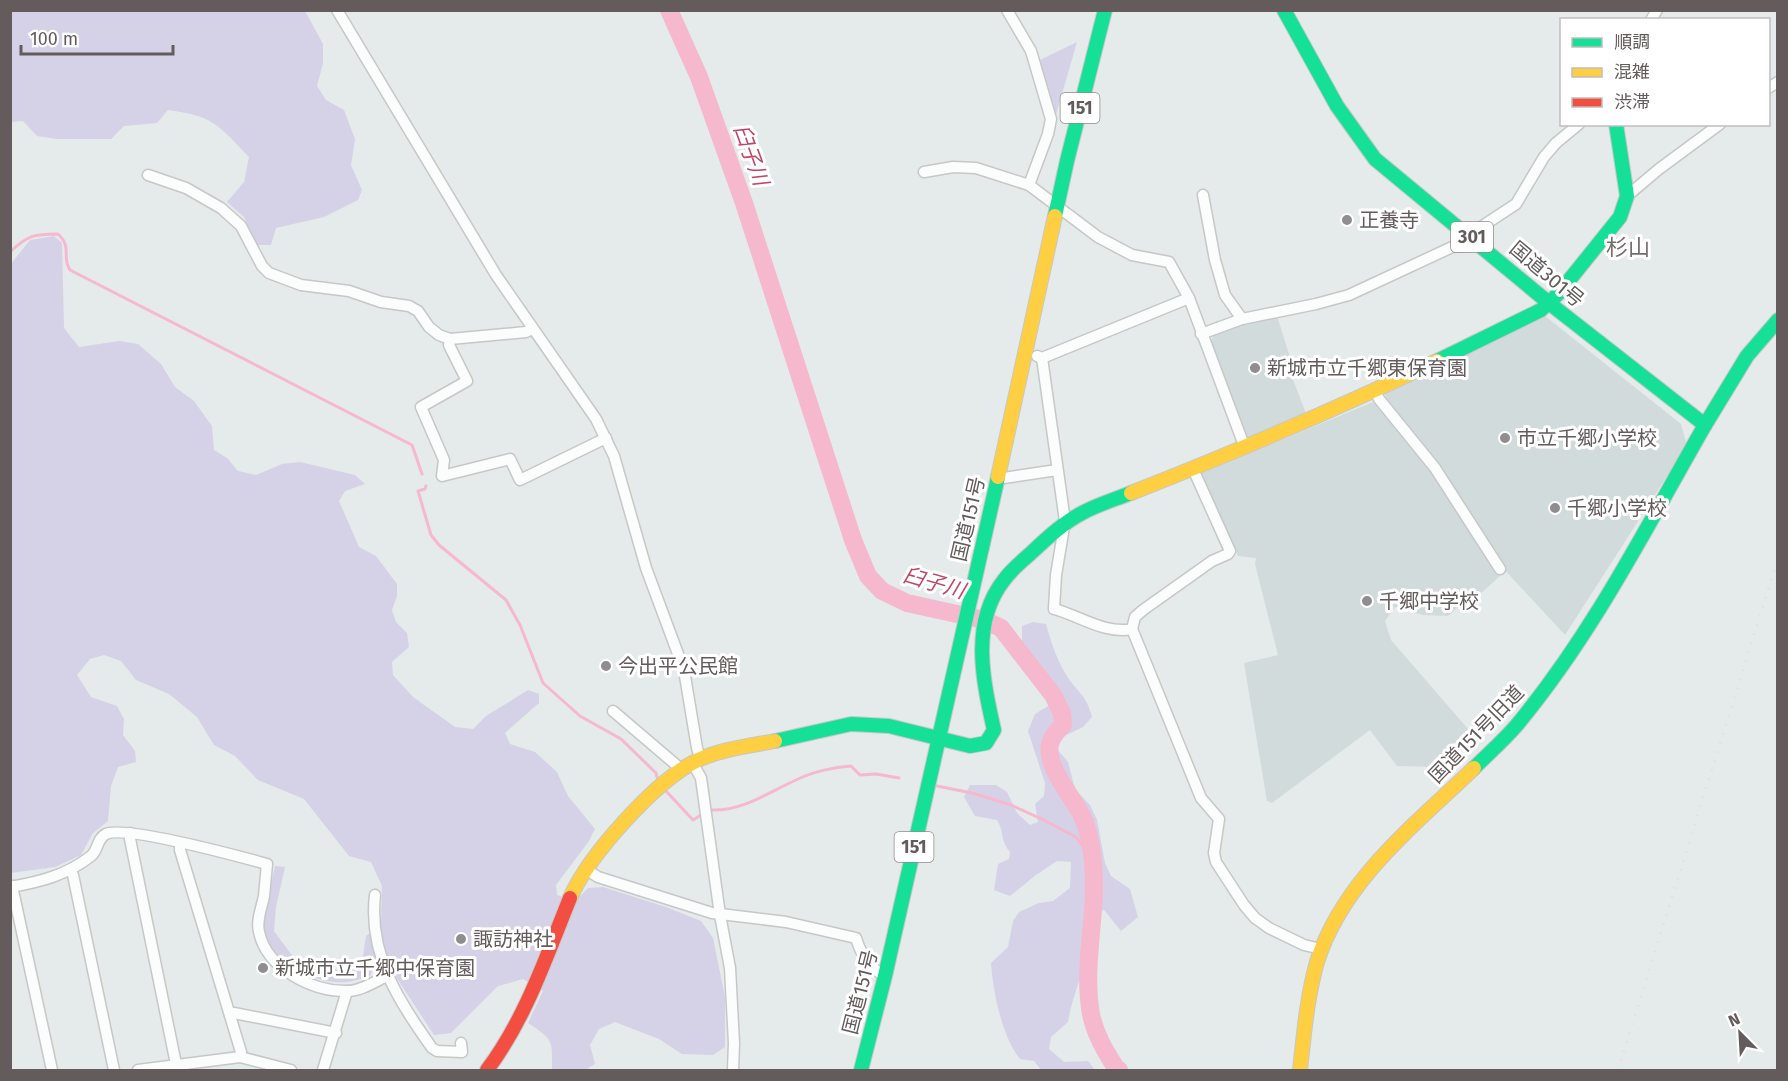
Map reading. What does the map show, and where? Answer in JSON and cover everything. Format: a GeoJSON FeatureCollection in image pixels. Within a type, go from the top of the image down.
{"type":"FeatureCollection","features":[{"type":"Feature","properties":{"kind":"main road","name":"国道151号"},"geometry":{"type":"LineString","coordinates":[[861,1071],[885,976],[965,624],[1059,206],[1067,161],[1105,10]]}},
{"type":"Feature","properties":{"kind":"main road","name":"国道301号"},"geometry":{"type":"LineString","coordinates":[[1284,10],[1337,108],[1368,151],[1389,173],[1471,237],[1549,303],[1705,424]]}},
{"type":"Feature","properties":{"kind":"main road"},"geometry":{"type":"LineString","coordinates":[[488,1071],[519,1022],[574,891],[587,870],[632,816],[691,763],[828,727],[851,724],[889,726],[970,746],[982,746],[991,739],[994,730],[982,665],[981,637],[988,609],[1002,582],[1065,521],[1245,448],[1375,391],[1541,310],[1620,217],[1627,196],[1616,126]]}},
{"type":"Feature","properties":{"kind":"main road"},"geometry":{"type":"LineString","coordinates":[[1705,424],[1751,350],[1778,320]]}},
{"type":"Feature","properties":{"kind":"main road","name":"国道151号旧道"},"geometry":{"type":"LineString","coordinates":[[1300,1071],[1306,1009],[1314,970],[1332,924],[1354,887],[1514,728],[1550,683],[1605,601],[1705,424]]}},
{"type":"Feature","properties":{"kind":"street"},"geometry":{"type":"LineString","coordinates":[[337,10],[447,195],[532,329],[596,419],[606,438],[614,456],[646,568],[684,670],[697,748],[691,763]]}},
{"type":"Feature","properties":{"kind":"street"},"geometry":{"type":"LineString","coordinates":[[1006,10],[1031,51],[1051,119],[1048,134],[1029,185]]}},
{"type":"Feature","properties":{"kind":"street"},"geometry":{"type":"LineString","coordinates":[[1201,334],[1242,319],[1349,295],[1387,279],[1471,237],[1478,229],[1516,204],[1544,157],[1556,143],[1577,126]]}},
{"type":"Feature","properties":{"kind":"street"},"geometry":{"type":"LineString","coordinates":[[1627,196],[1717,126]]}},
{"type":"Feature","properties":{"kind":"street"},"geometry":{"type":"LineString","coordinates":[[924,172],[954,167],[976,168],[1029,185],[1098,237],[1132,255],[1169,262],[1189,298],[1245,448]]}},
{"type":"Feature","properties":{"kind":"street"},"geometry":{"type":"LineString","coordinates":[[148,175],[186,188],[221,208],[241,226],[268,273],[301,285],[349,291],[381,302],[409,306],[418,311],[429,327],[439,335],[450,339],[526,332],[532,329]]}},
{"type":"Feature","properties":{"kind":"street"},"geometry":{"type":"LineString","coordinates":[[1203,195],[1215,260],[1225,295],[1242,319]]}},
{"type":"Feature","properties":{"kind":"street"},"geometry":{"type":"LineString","coordinates":[[1025,354],[1042,358],[1189,298]]}},
{"type":"Feature","properties":{"kind":"street"},"geometry":{"type":"LineString","coordinates":[[450,339],[449,345],[467,381],[421,407],[444,460],[442,476],[510,459],[520,480],[606,438]]}},
{"type":"Feature","properties":{"kind":"street"},"geometry":{"type":"LineString","coordinates":[[1042,358],[1065,521],[1056,575],[1054,609],[1096,624],[1132,629]]}},
{"type":"Feature","properties":{"kind":"street"},"geometry":{"type":"LineString","coordinates":[[1375,391],[1435,468],[1500,569]]}},
{"type":"Feature","properties":{"kind":"street"},"geometry":{"type":"LineString","coordinates":[[1193,469],[1230,551],[1212,561],[1143,610],[1135,617],[1132,629],[1201,798],[1219,819],[1214,853],[1220,868],[1255,918],[1269,928],[1304,945],[1321,949]]}},
{"type":"Feature","properties":{"kind":"street"},"geometry":{"type":"LineString","coordinates":[[997,479],[1057,470]]}},
{"type":"Feature","properties":{"kind":"street"},"geometry":{"type":"LineString","coordinates":[[613,711],[691,763],[700,778],[730,968],[734,1043],[733,1071]]}},
{"type":"Feature","properties":{"kind":"street"},"geometry":{"type":"LineString","coordinates":[[52,1071],[11,887],[39,882],[70,870],[95,852],[104,835],[109,833],[130,833],[267,864],[264,897],[258,921],[259,932],[268,954],[277,963],[300,980],[314,986],[347,992],[387,976]]}},
{"type":"Feature","properties":{"kind":"street"},"geometry":{"type":"LineString","coordinates":[[130,833],[176,1064]]}},
{"type":"Feature","properties":{"kind":"street"},"geometry":{"type":"LineString","coordinates":[[180,843],[180,850],[241,1052],[240,1057]]}},
{"type":"Feature","properties":{"kind":"street"},"geometry":{"type":"LineString","coordinates":[[70,870],[73,875],[114,1071]]}},
{"type":"Feature","properties":{"kind":"street"},"geometry":{"type":"LineString","coordinates":[[587,870],[598,877],[720,915],[786,922],[856,938],[860,954],[885,976]]}},
{"type":"Feature","properties":{"kind":"street"},"geometry":{"type":"LineString","coordinates":[[375,895],[373,926],[387,976],[402,1006],[432,1048],[437,1051],[462,1052],[461,1043]]}},
{"type":"Feature","properties":{"kind":"street"},"geometry":{"type":"LineString","coordinates":[[323,1071],[347,992]]}},
{"type":"Feature","properties":{"kind":"street"},"geometry":{"type":"LineString","coordinates":[[230,1015],[234,1013],[336,1033]]}},
{"type":"Feature","properties":{"kind":"street"},"geometry":{"type":"LineString","coordinates":[[138,1071],[240,1057],[291,1071]]}},
{"type":"Feature","properties":{"kind":"shaded area"},"geometry":{"type":"Polygon","coordinates":[[[10,11],[305,11],[323,44],[323,63],[317,86],[326,100],[344,110],[355,139],[351,165],[362,190],[358,200],[324,217],[276,228],[271,245],[256,245],[244,217],[227,202],[244,182],[249,157],[222,130],[206,119],[168,110],[157,123],[124,126],[111,139],[57,139],[37,136],[23,121],[11,122],[10,11]]]}},
{"type":"Feature","properties":{"kind":"shaded area"},"geometry":{"type":"Polygon","coordinates":[[[1077,42],[1055,118],[1040,60],[1077,42]]]}},
{"type":"Feature","properties":{"kind":"shaded area"},"geometry":{"type":"Polygon","coordinates":[[[54,236],[62,243],[64,328],[79,347],[119,341],[138,344],[161,364],[175,387],[194,401],[212,426],[214,450],[227,458],[238,471],[256,475],[282,464],[300,462],[355,475],[365,484],[345,491],[339,501],[359,547],[376,556],[397,584],[397,596],[392,610],[396,622],[407,633],[409,647],[392,662],[393,675],[413,697],[455,727],[473,729],[486,716],[528,690],[539,694],[539,703],[505,733],[510,744],[535,752],[557,772],[568,796],[595,829],[589,841],[556,885],[557,895],[575,901],[588,888],[603,887],[701,921],[713,938],[725,997],[725,1047],[713,1055],[682,1054],[659,1039],[615,1022],[599,1029],[590,1045],[595,1064],[585,1070],[552,1070],[550,1042],[543,1033],[528,1023],[543,991],[523,979],[498,986],[451,1033],[434,1035],[387,963],[375,965],[370,976],[347,982],[322,980],[296,969],[276,952],[264,930],[275,866],[285,867],[276,907],[274,931],[291,954],[313,966],[342,971],[362,962],[366,936],[381,925],[382,886],[371,862],[349,856],[304,799],[258,780],[235,756],[214,745],[197,717],[169,694],[136,680],[121,661],[104,655],[90,659],[77,675],[91,697],[117,706],[124,719],[123,735],[135,751],[136,762],[118,767],[111,786],[108,821],[93,833],[81,855],[55,867],[11,873],[10,265],[30,240],[54,236]]]}},
{"type":"Feature","properties":{"kind":"shaded area","name":"新城市立千郷東保育園"},"geometry":{"type":"Polygon","coordinates":[[[1277,316],[1289,354],[1294,382],[1307,416],[1248,441],[1210,343],[1215,333],[1246,322],[1277,316]]]}},
{"type":"Feature","properties":{"kind":"shaded area","name":"千郷小学校"},"geometry":{"type":"Polygon","coordinates":[[[1545,316],[1681,424],[1687,445],[1565,635],[1501,566],[1428,450],[1384,399],[1386,393],[1545,316]]]}},
{"type":"Feature","properties":{"kind":"shaded area","name":"千郷中学校"},"geometry":{"type":"Polygon","coordinates":[[[1373,402],[1437,475],[1500,576],[1476,598],[1462,604],[1448,616],[1423,615],[1395,607],[1385,621],[1391,640],[1475,737],[1439,767],[1397,766],[1370,730],[1272,803],[1267,801],[1244,663],[1278,655],[1255,564],[1256,558],[1238,556],[1200,479],[1202,473],[1373,402]]]}},
{"type":"Feature","properties":{"kind":"shaded area"},"geometry":{"type":"Polygon","coordinates":[[[1033,622],[1046,624],[1062,667],[1090,709],[1092,717],[1083,727],[1060,738],[1057,749],[1068,762],[1075,789],[1090,805],[1097,820],[1105,863],[1111,876],[1130,889],[1138,917],[1121,931],[1104,910],[1090,916],[1083,965],[1068,1022],[1051,1037],[1049,1049],[1064,1062],[1088,1061],[1095,1070],[1041,1070],[1034,1061],[1020,1059],[1003,1027],[992,975],[991,963],[1008,947],[1013,921],[1019,912],[1039,903],[1053,901],[1070,888],[1071,862],[1057,861],[1010,896],[994,890],[998,864],[1009,859],[1010,852],[1004,843],[997,820],[975,816],[964,797],[970,785],[996,785],[1007,792],[1017,813],[1030,825],[1038,822],[1035,804],[1044,796],[1045,783],[1028,731],[1035,714],[1048,706],[1055,691],[1022,643],[1022,626],[1033,622]]]}},
{"type":"Feature","properties":{"kind":"waterway","name":"臼子川"},"geometry":{"type":"LineString","coordinates":[[669,10],[699,77],[744,203],[853,540],[868,576],[882,591],[907,603],[984,620],[1001,628],[1053,695],[1062,713],[1063,725],[1050,744],[1051,762],[1083,819],[1092,857],[1094,901],[1088,976],[1091,1014],[1101,1042],[1119,1070]]}},
{"type":"Feature","properties":{"kind":"waterway"},"geometry":{"type":"LineString","coordinates":[[10,252],[32,237],[58,234],[65,244],[66,261],[70,270],[412,445],[422,474]]}},
{"type":"Feature","properties":{"kind":"waterway"},"geometry":{"type":"LineString","coordinates":[[426,486],[425,489],[418,491],[431,535],[439,545],[506,600],[520,625],[543,683],[580,716],[621,739],[656,773],[658,781]]}},
{"type":"Feature","properties":{"kind":"waterway"},"geometry":{"type":"LineString","coordinates":[[712,810],[745,804],[802,777],[837,767],[851,766],[860,775],[876,774],[899,778]]}},
{"type":"Feature","properties":{"kind":"waterway"},"geometry":{"type":"LineString","coordinates":[[937,786],[972,793],[1011,805],[1044,820],[1076,837],[1093,862]]}},
{"type":"Feature","properties":{"kind":"waterway"},"geometry":{"type":"LineString","coordinates":[[665,790],[693,820],[701,815]]}},
{"type":"Feature","properties":{"kind":"railway"},"geometry":{"type":"LineString","coordinates":[[1618,1070],[1778,558]]}},
{"type":"Feature","properties":{"kind":"traffic: fast"},"geometry":{"type":"LineString","coordinates":[[1055,216],[1105,10]]}},
{"type":"Feature","properties":{"kind":"traffic: fast"},"geometry":{"type":"LineString","coordinates":[[1284,10],[1337,106],[1375,159],[1549,303],[1705,425],[1747,356],[1778,320]]}},
{"type":"Feature","properties":{"kind":"traffic: fast"},"geometry":{"type":"LineString","coordinates":[[1437,361],[1541,310],[1558,294],[1620,217],[1627,196],[1616,126]]}},
{"type":"Feature","properties":{"kind":"traffic: fast"},"geometry":{"type":"LineString","coordinates":[[1474,768],[1516,726],[1544,691],[1594,618],[1705,425]]}},
{"type":"Feature","properties":{"kind":"traffic: fast"},"geometry":{"type":"LineString","coordinates":[[861,1070],[885,976],[998,477]]}},
{"type":"Feature","properties":{"kind":"traffic: fast"},"geometry":{"type":"LineString","coordinates":[[775,741],[851,724],[889,726],[970,746],[986,743],[994,730],[986,692],[982,653],[983,633],[993,597],[1013,569],[1063,525],[1090,509],[1131,493]]}},
{"type":"Feature","properties":{"kind":"traffic: slow"},"geometry":{"type":"LineString","coordinates":[[998,477],[1055,216]]}},
{"type":"Feature","properties":{"kind":"traffic: slow"},"geometry":{"type":"LineString","coordinates":[[1131,493],[1286,430],[1437,361]]}},
{"type":"Feature","properties":{"kind":"traffic: slow"},"geometry":{"type":"LineString","coordinates":[[570,898],[592,861],[625,820],[681,770],[716,753],[775,741]]}},
{"type":"Feature","properties":{"kind":"traffic: slow"},"geometry":{"type":"LineString","coordinates":[[1300,1070],[1308,1002],[1317,962],[1329,932],[1344,905],[1383,856],[1474,768]]}},
{"type":"Feature","properties":{"kind":"traffic: jam"},"geometry":{"type":"LineString","coordinates":[[487,1070],[524,1008],[570,898]]}},
{"type":"Feature","properties":{"kind":"place","name":"正養寺"},"geometry":{"type":"Point","coordinates":[1347,220]}},
{"type":"Feature","properties":{"kind":"place","name":"新城市立千郷東保育園"},"geometry":{"type":"Point","coordinates":[1255,368]}},
{"type":"Feature","properties":{"kind":"place","name":"市立千郷小学校"},"geometry":{"type":"Point","coordinates":[1505,438]}},
{"type":"Feature","properties":{"kind":"place","name":"千郷小学校"},"geometry":{"type":"Point","coordinates":[1555,508]}},
{"type":"Feature","properties":{"kind":"place","name":"千郷中学校"},"geometry":{"type":"Point","coordinates":[1367,601]}},
{"type":"Feature","properties":{"kind":"place","name":"今出平公民館"},"geometry":{"type":"Point","coordinates":[606,666]}},
{"type":"Feature","properties":{"kind":"place","name":"諏訪神社"},"geometry":{"type":"Point","coordinates":[461,939]}},
{"type":"Feature","properties":{"kind":"place","name":"新城市立千郷中保育園"},"geometry":{"type":"Point","coordinates":[263,968]}},
{"type":"Feature","properties":{"kind":"district","name":"杉山"},"geometry":{"type":"Point","coordinates":[1628,247]}}]}
